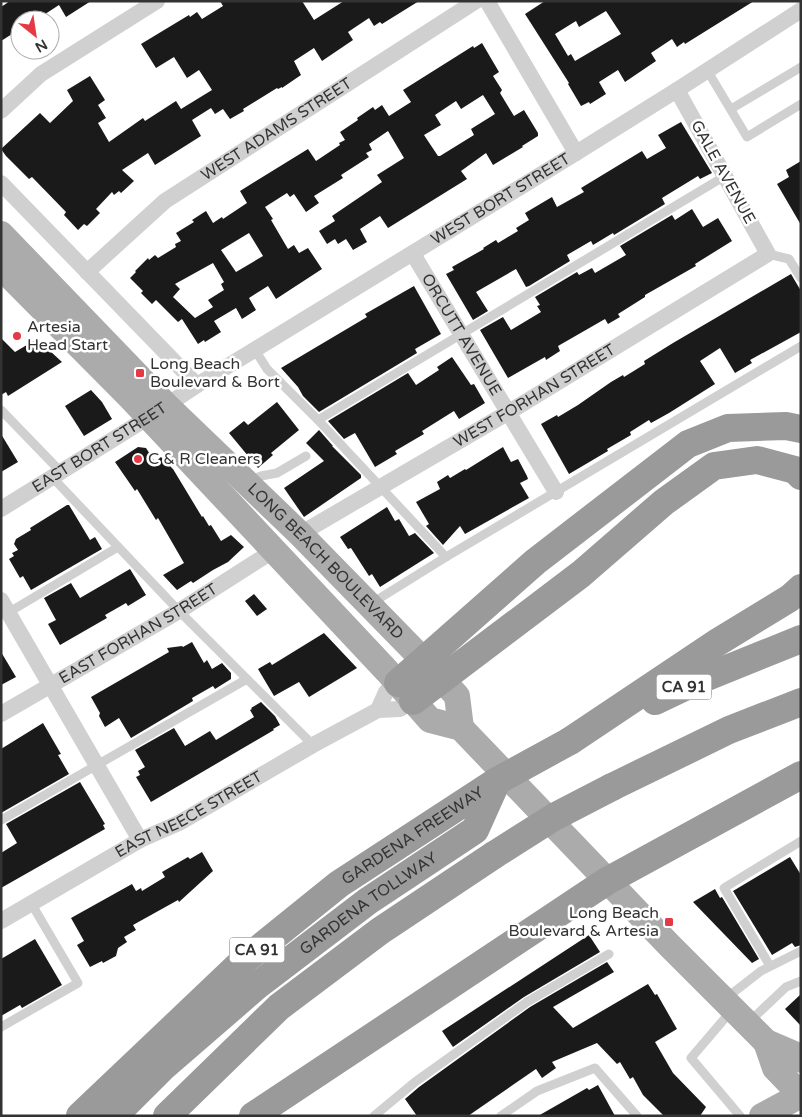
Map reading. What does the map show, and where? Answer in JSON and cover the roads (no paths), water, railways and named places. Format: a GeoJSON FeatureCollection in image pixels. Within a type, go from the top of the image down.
{"type":"FeatureCollection","features":[{"type":"Feature","properties":{"kind":"highway"},"geometry":{"type":"LineString","coordinates":[[433,670],[535,562],[688,444],[728,428],[786,426],[801,429]]}},
{"type":"Feature","properties":{"kind":"highway"},"geometry":{"type":"LineString","coordinates":[[406,692],[433,670],[580,574],[664,502],[714,466],[757,460],[795,470],[801,476]]}},
{"type":"Feature","properties":{"kind":"highway"},"geometry":{"type":"LineString","coordinates":[[570,741],[718,642],[790,598],[801,588]]}},
{"type":"Feature","properties":{"kind":"highway","name":"GARDENA FREEWAY"},"geometry":{"type":"LineString","coordinates":[[80,1116],[241,963],[340,884],[453,809],[497,781],[570,741],[697,681],[801,639]]}},
{"type":"Feature","properties":{"kind":"highway"},"geometry":{"type":"LineString","coordinates":[[167,1116],[278,1007],[380,931],[494,854],[554,817],[612,787],[729,730],[801,702]]}},
{"type":"Feature","properties":{"kind":"highway"},"geometry":{"type":"LineString","coordinates":[[253,1116],[607,881],[801,775]]}},
{"type":"Feature","properties":{"kind":"highway","name":"GARDENA TOLLWAY"},"geometry":{"type":"LineString","coordinates":[[114,1116],[162,1068],[259,984],[368,901],[475,830],[497,781]]}},
{"type":"Feature","properties":{"kind":"highway"},"geometry":{"type":"LineString","coordinates":[[127,1116],[181,1066],[230,1054]]}},
{"type":"Feature","properties":{"kind":"main road","name":"LONG BEACH BOULEVARD"},"geometry":{"type":"LineString","coordinates":[[1,234],[158,411],[273,551],[430,720],[461,728],[457,696],[300,534],[245,482],[158,411],[87,353],[1,267]]}},
{"type":"Feature","properties":{"kind":"main road"},"geometry":{"type":"LineString","coordinates":[[461,728],[607,881],[766,1042],[775,1068],[801,1095],[762,1116]]}},
{"type":"Feature","properties":{"kind":"main road"},"geometry":{"type":"LineString","coordinates":[[766,1042],[799,1053]]}},
{"type":"Feature","properties":{"kind":"street"},"geometry":{"type":"LineString","coordinates":[[1,111],[42,74],[157,1]]}},
{"type":"Feature","properties":{"kind":"street","name":"WEST ADAMS STREET"},"geometry":{"type":"LineString","coordinates":[[86,272],[165,201],[476,1]]}},
{"type":"Feature","properties":{"kind":"street"},"geometry":{"type":"LineString","coordinates":[[487,1],[576,153]]}},
{"type":"Feature","properties":{"kind":"street","name":"WEST BORT STREET"},"geometry":{"type":"LineString","coordinates":[[197,385],[576,153],[801,10]]}},
{"type":"Feature","properties":{"kind":"street","name":"GALE AVENUE"},"geometry":{"type":"LineString","coordinates":[[677,90],[768,254]]}},
{"type":"Feature","properties":{"kind":"street"},"geometry":{"type":"LineString","coordinates":[[1,184],[197,385]]}},
{"type":"Feature","properties":{"kind":"street","name":"ORCUTT AVENUE"},"geometry":{"type":"LineString","coordinates":[[413,254],[556,492]]}},
{"type":"Feature","properties":{"kind":"street","name":"WEST FORHAN STREET"},"geometry":{"type":"LineString","coordinates":[[300,534],[509,412],[768,254]]}},
{"type":"Feature","properties":{"kind":"street","name":"EAST BORT STREET"},"geometry":{"type":"LineString","coordinates":[[1,509],[197,385]]}},
{"type":"Feature","properties":{"kind":"street","name":"EAST FORHAN STREET"},"geometry":{"type":"LineString","coordinates":[[1,714],[179,611],[273,551]]}},
{"type":"Feature","properties":{"kind":"street"},"geometry":{"type":"LineString","coordinates":[[4,610],[51,686],[140,840]]}},
{"type":"Feature","properties":{"kind":"street"},"geometry":{"type":"LineString","coordinates":[[378,710],[386,692],[406,692]]}},
{"type":"Feature","properties":{"kind":"street","name":"EAST NEECE STREET"},"geometry":{"type":"LineString","coordinates":[[1,921],[140,840],[179,823],[312,745],[378,710],[400,709],[406,692]]}},
{"type":"Feature","properties":{"kind":"lane"},"geometry":{"type":"LineString","coordinates":[[731,109],[801,67]]}},
{"type":"Feature","properties":{"kind":"lane"},"geometry":{"type":"LineString","coordinates":[[707,70],[747,137],[801,104]]}},
{"type":"Feature","properties":{"kind":"lane"},"geometry":{"type":"LineString","coordinates":[[318,420],[725,176]]}},
{"type":"Feature","properties":{"kind":"lane"},"geometry":{"type":"LineString","coordinates":[[768,254],[789,259],[801,278]]}},
{"type":"Feature","properties":{"kind":"lane"},"geometry":{"type":"LineString","coordinates":[[369,604],[801,346]]}},
{"type":"Feature","properties":{"kind":"lane"},"geometry":{"type":"LineString","coordinates":[[254,350],[267,369],[318,420],[446,557]]}},
{"type":"Feature","properties":{"kind":"lane"},"geometry":{"type":"LineString","coordinates":[[1,410],[118,547],[312,745]]}},
{"type":"Feature","properties":{"kind":"lane"},"geometry":{"type":"LineString","coordinates":[[245,482],[277,473],[306,456]]}},
{"type":"Feature","properties":{"kind":"lane"},"geometry":{"type":"LineString","coordinates":[[4,610],[118,547]]}},
{"type":"Feature","properties":{"kind":"lane"},"geometry":{"type":"LineString","coordinates":[[1,820],[246,679]]}},
{"type":"Feature","properties":{"kind":"lane"},"geometry":{"type":"LineString","coordinates":[[770,966],[724,888],[801,841]]}},
{"type":"Feature","properties":{"kind":"lane"},"geometry":{"type":"LineString","coordinates":[[1,1027],[78,983],[31,903]]}},
{"type":"Feature","properties":{"kind":"lane"},"geometry":{"type":"LineString","coordinates":[[740,1116],[691,1058],[735,1010],[761,971],[801,951]]}},
{"type":"Feature","properties":{"kind":"lane"},"geometry":{"type":"LineString","coordinates":[[374,1116],[414,1082],[526,1002],[609,954]]}},
{"type":"Feature","properties":{"kind":"lane"},"geometry":{"type":"LineString","coordinates":[[735,1010],[801,981]]}},
{"type":"Feature","properties":{"kind":"lane"},"geometry":{"type":"LineString","coordinates":[[501,1116],[537,1091],[595,1068],[638,1116]]}},
{"type":"Feature","properties":{"kind":"place","name":"Artesia Head Start"},"geometry":{"type":"Point","coordinates":[17,336]}},
{"type":"Feature","properties":{"kind":"place","name":"Long Beach Boulevard & Bort"},"geometry":{"type":"Point","coordinates":[140,373]}},
{"type":"Feature","properties":{"kind":"place","name":"C & R Cleaners"},"geometry":{"type":"Point","coordinates":[138,459]}},
{"type":"Feature","properties":{"kind":"place","name":"Long Beach Boulevard & Artesia"},"geometry":{"type":"Point","coordinates":[669,922]}}]}
